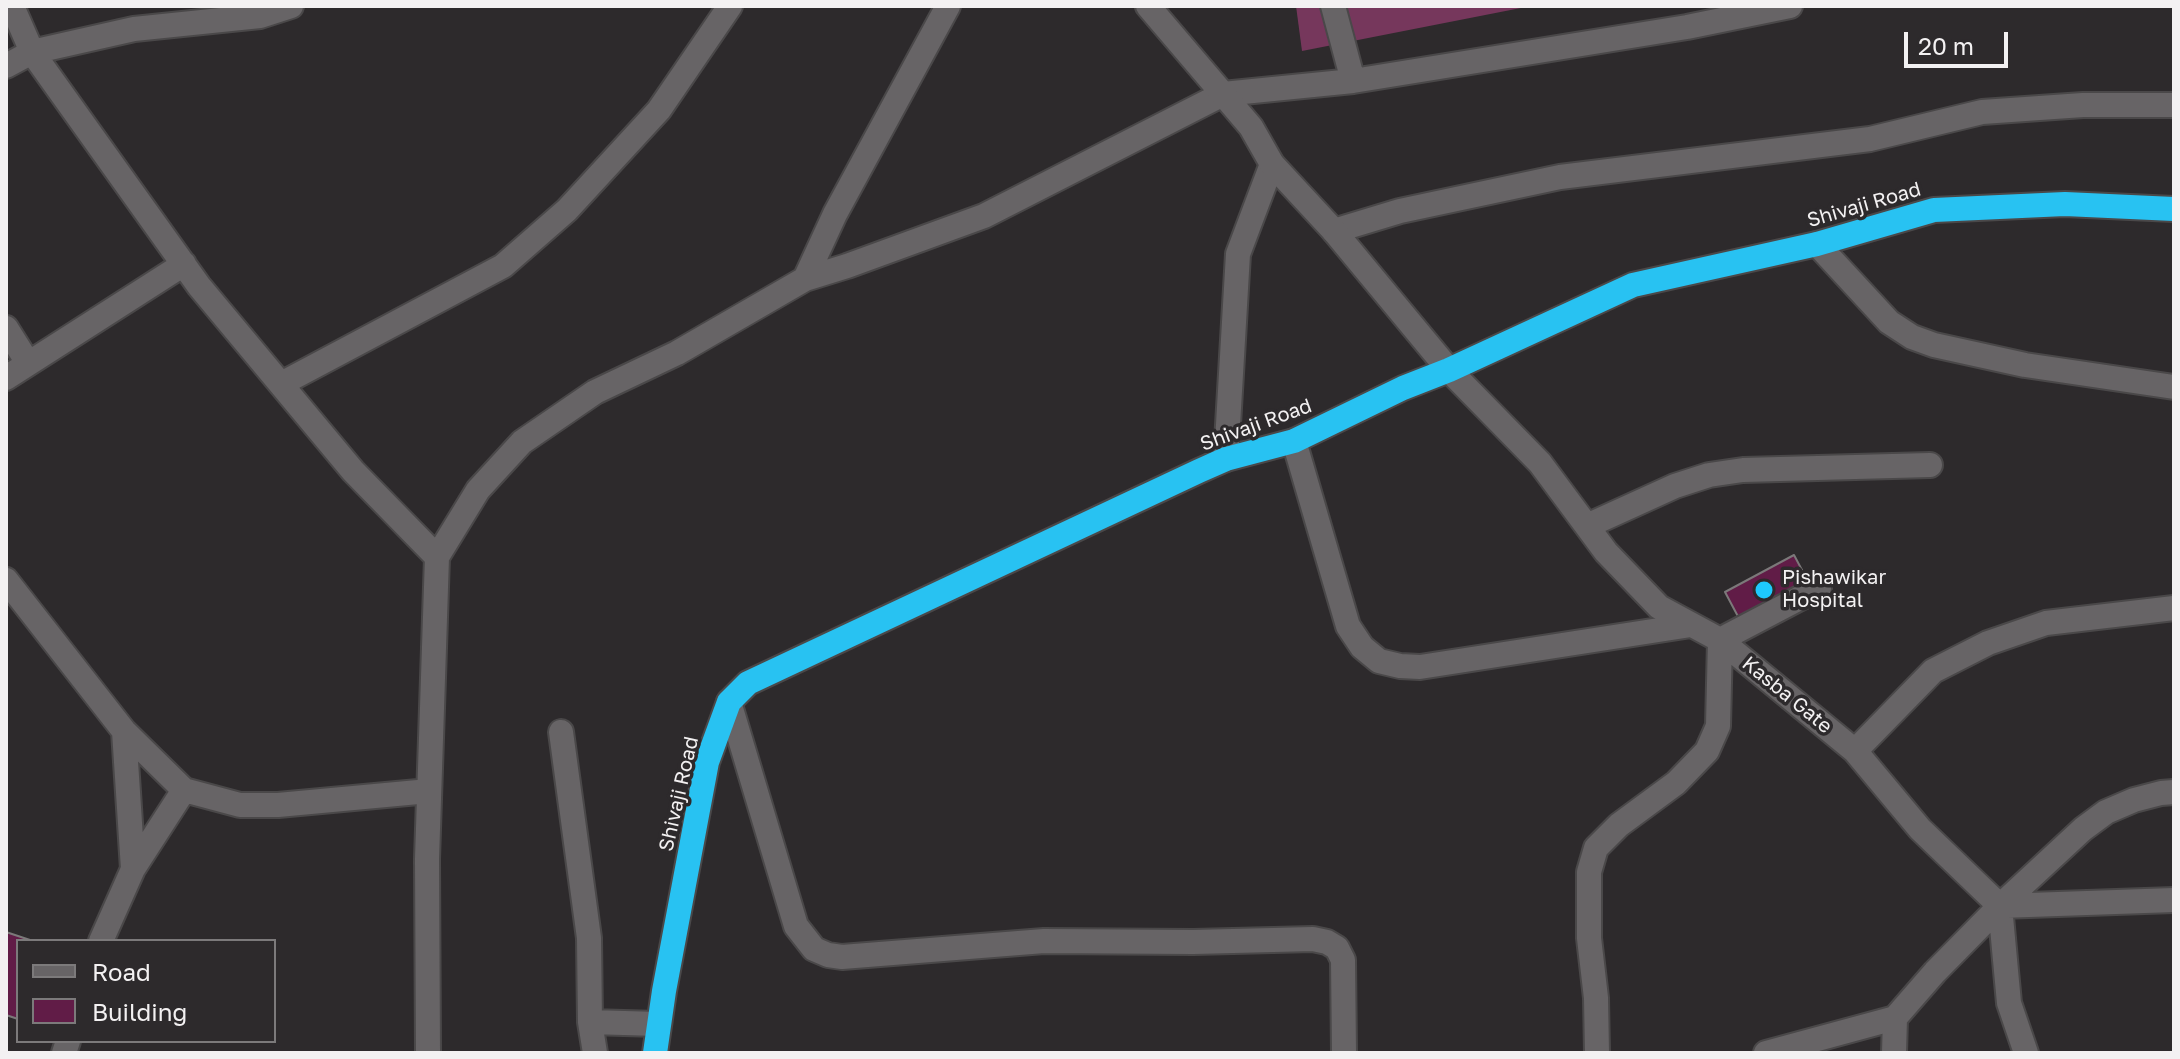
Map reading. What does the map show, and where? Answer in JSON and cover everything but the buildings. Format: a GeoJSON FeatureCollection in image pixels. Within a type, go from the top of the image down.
{"type":"FeatureCollection","features":[{"type":"Feature","properties":{"kind":"highway","name":"Shivaji Road"},"geometry":{"type":"LineString","coordinates":[[655,1053],[707,762],[729,702],[748,683],[1226,459],[1294,441],[1403,388],[1633,285],[1817,244],[1934,210],[2065,204],[2174,209]]}},
{"type":"Feature","properties":{"kind":"street"},"geometry":{"type":"LineString","coordinates":[[12,6],[32,52],[199,286],[353,471],[437,557]]}},
{"type":"Feature","properties":{"kind":"street"},"geometry":{"type":"LineString","coordinates":[[6,66],[32,52],[134,29],[260,16],[291,6]]}},
{"type":"Feature","properties":{"kind":"street"},"geometry":{"type":"LineString","coordinates":[[281,384],[503,266],[567,210],[659,110],[730,6]]}},
{"type":"Feature","properties":{"kind":"street"},"geometry":{"type":"LineString","coordinates":[[805,279],[835,214],[948,6]]}},
{"type":"Feature","properties":{"kind":"street","name":"Kasba Gate"},"geometry":{"type":"LineString","coordinates":[[1148,6],[1251,127],[1272,164],[1334,231],[1449,370],[1540,463],[1606,552],[1659,607],[1720,640],[1855,751],[1920,829],[2000,906]]}},
{"type":"Feature","properties":{"kind":"street"},"geometry":{"type":"LineString","coordinates":[[1333,6],[1353,81]]}},
{"type":"Feature","properties":{"kind":"street"},"geometry":{"type":"LineString","coordinates":[[428,1053],[426,947],[437,557],[478,490],[522,442],[595,392],[677,353],[805,279],[984,216],[1223,94],[1353,81],[1687,27],[1790,6]]}},
{"type":"Feature","properties":{"kind":"street"},"geometry":{"type":"LineString","coordinates":[[1334,231],[1400,211],[1560,177],[1870,139],[1982,112],[2083,105],[2174,105]]}},
{"type":"Feature","properties":{"kind":"street"},"geometry":{"type":"LineString","coordinates":[[1226,459],[1238,254],[1272,164]]}},
{"type":"Feature","properties":{"kind":"street"},"geometry":{"type":"LineString","coordinates":[[1817,244],[1889,322],[1912,337],[1934,345],[2025,365],[2174,387]]}},
{"type":"Feature","properties":{"kind":"street"},"geometry":{"type":"LineString","coordinates":[[6,378],[184,264]]}},
{"type":"Feature","properties":{"kind":"street"},"geometry":{"type":"LineString","coordinates":[[6,328],[28,363]]}},
{"type":"Feature","properties":{"kind":"street"},"geometry":{"type":"LineString","coordinates":[[1294,441],[1348,626],[1362,647],[1379,661],[1420,667],[1691,625]]}},
{"type":"Feature","properties":{"kind":"street"},"geometry":{"type":"LineString","coordinates":[[1587,526],[1675,486],[1709,475],[1743,470],[1930,465]]}},
{"type":"Feature","properties":{"kind":"street"},"geometry":{"type":"LineString","coordinates":[[6,580],[124,731],[184,790],[240,805],[278,805],[429,791]]}},
{"type":"Feature","properties":{"kind":"street"},"geometry":{"type":"LineString","coordinates":[[1597,1053],[1596,998],[1589,938],[1589,872],[1596,848],[1619,825],[1676,783],[1707,751],[1718,726],[1720,640],[1819,588]]}},
{"type":"Feature","properties":{"kind":"street"},"geometry":{"type":"LineString","coordinates":[[1855,751],[1933,671],[1988,643],[2046,623],[2174,608]]}},
{"type":"Feature","properties":{"kind":"street"},"geometry":{"type":"LineString","coordinates":[[729,702],[796,926],[814,949],[842,957],[1044,941],[1313,939],[1337,948],[1343,960],[1344,1053]]}},
{"type":"Feature","properties":{"kind":"street"},"geometry":{"type":"LineString","coordinates":[[124,731],[133,869]]}},
{"type":"Feature","properties":{"kind":"street"},"geometry":{"type":"LineString","coordinates":[[561,732],[589,938],[590,1022],[595,1053]]}},
{"type":"Feature","properties":{"kind":"street"},"geometry":{"type":"LineString","coordinates":[[102,939],[133,869],[184,790]]}},
{"type":"Feature","properties":{"kind":"street"},"geometry":{"type":"LineString","coordinates":[[1766,1053],[1895,1018],[2000,906],[2083,829],[2106,812],[2134,800],[2174,792]]}},
{"type":"Feature","properties":{"kind":"street"},"geometry":{"type":"LineString","coordinates":[[2000,906],[2174,900]]}},
{"type":"Feature","properties":{"kind":"street"},"geometry":{"type":"LineString","coordinates":[[2000,906],[2009,1003],[2026,1053]]}},
{"type":"Feature","properties":{"kind":"street"},"geometry":{"type":"LineString","coordinates":[[1286,940],[1298,951],[1301,961]]}},
{"type":"Feature","properties":{"kind":"street"},"geometry":{"type":"LineString","coordinates":[[1894,1053],[1895,1018]]}},
{"type":"Feature","properties":{"kind":"street"},"geometry":{"type":"LineString","coordinates":[[590,1022],[658,1024]]}},
{"type":"Feature","properties":{"kind":"shaded area"},"geometry":{"type":"Polygon","coordinates":[[[1296,6],[1531,6],[1302,51],[1296,6]]]}},
{"type":"Feature","properties":{"kind":"place","name":"Pishawikar Hospital"},"geometry":{"type":"Point","coordinates":[1764,590]}}]}
